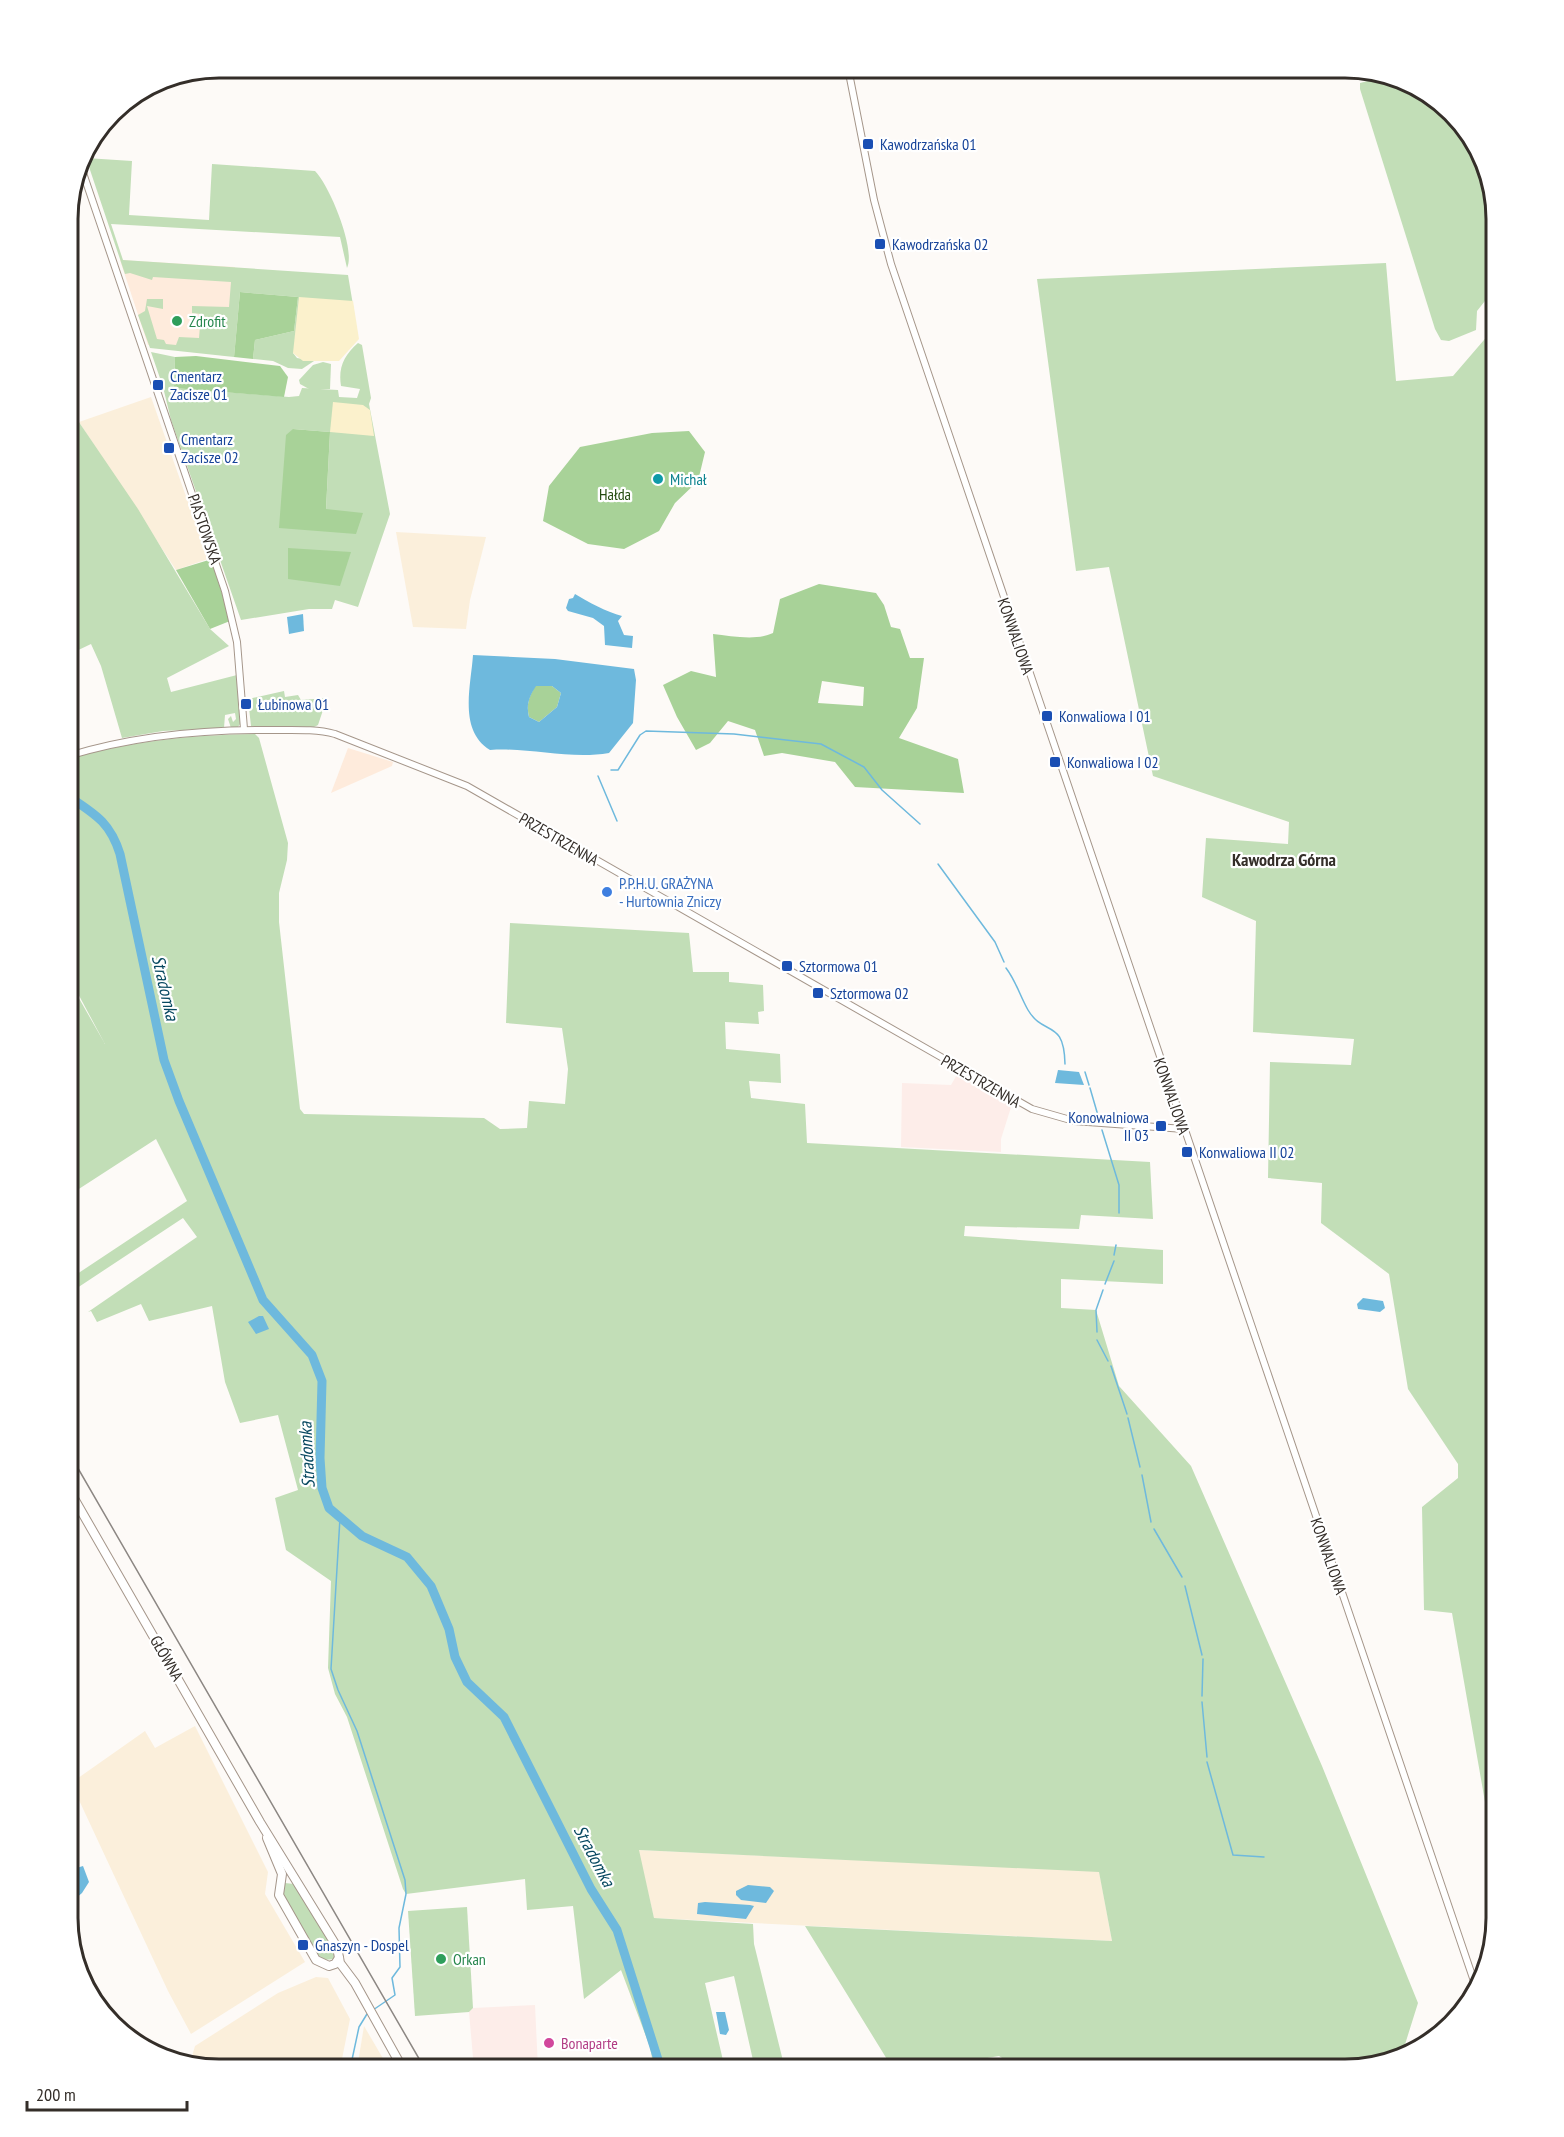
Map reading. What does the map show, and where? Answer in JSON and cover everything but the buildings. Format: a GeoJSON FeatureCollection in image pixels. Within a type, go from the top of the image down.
{"type":"FeatureCollection","features":[{"type":"Feature","properties":{"kind":"main road","name":"GŁÓWNA"},"geometry":{"type":"LineString","coordinates":[[78,1505],[260,1822],[337,1947],[339,1958],[363,2000]]}},
{"type":"Feature","properties":{"kind":"main road","name":"GŁÓWNA"},"geometry":{"type":"LineString","coordinates":[[260,1822],[278,1863],[282,1881],[278,1887],[279,1894],[316,1960],[324,1965],[332,1965],[363,2000]]}},
{"type":"Feature","properties":{"kind":"main road"},"geometry":{"type":"LineString","coordinates":[[282,1881],[298,1883]]}},
{"type":"Feature","properties":{"kind":"main road"},"geometry":{"type":"LineString","coordinates":[[332,1965],[339,1958]]}},
{"type":"Feature","properties":{"kind":"main road"},"geometry":{"type":"LineString","coordinates":[[363,2000],[397,2059]]}},
{"type":"Feature","properties":{"kind":"street","name":"KONWALIOWA"},"geometry":{"type":"LineString","coordinates":[[850,78],[874,200],[891,264],[1473,1977]]}},
{"type":"Feature","properties":{"kind":"street","name":"PIASTOWSKA"},"geometry":{"type":"LineString","coordinates":[[85,178],[146,364],[222,581],[237,642],[244,729]]}},
{"type":"Feature","properties":{"kind":"street","name":"PRZESTRZENNA"},"geometry":{"type":"LineString","coordinates":[[78,753],[116,742],[162,734],[244,729],[322,731],[466,786],[1039,1112],[1074,1121],[1184,1129]]}},
{"type":"Feature","properties":{"kind":"shaded area"},"geometry":{"type":"Polygon","coordinates":[[[120,260],[235,267],[228,356],[148,345],[120,260]]]}},
{"type":"Feature","properties":{"kind":"shaded area"},"geometry":{"type":"Polygon","coordinates":[[[151,397],[208,559],[176,570],[79,422],[151,397]]]}},
{"type":"Feature","properties":{"kind":"shaded area"},"geometry":{"type":"Polygon","coordinates":[[[396,532],[486,537],[470,600],[466,629],[413,627],[396,532]]]}},
{"type":"Feature","properties":{"kind":"shaded area"},"geometry":{"type":"Polygon","coordinates":[[[348,748],[393,762],[392,766],[331,793],[348,748]]]}},
{"type":"Feature","properties":{"kind":"shaded area"},"geometry":{"type":"Polygon","coordinates":[[[958,1073],[1012,1104],[1001,1139],[1001,1152],[901,1147],[902,1083],[951,1085],[958,1073]]]}},
{"type":"Feature","properties":{"kind":"shaded area"},"geometry":{"type":"Polygon","coordinates":[[[195,1726],[268,1872],[265,1894],[305,1962],[191,2034],[168,1991],[78,1798],[78,1778],[145,1731],[155,1748],[195,1726]]]}},
{"type":"Feature","properties":{"kind":"shaded area"},"geometry":{"type":"Polygon","coordinates":[[[638,1850],[1099,1871],[1112,1941],[654,1918],[638,1850]]]}},
{"type":"Feature","properties":{"kind":"shaded area"},"geometry":{"type":"Polygon","coordinates":[[[316,1977],[328,1978],[350,2019],[342,2059],[210,2059],[192,2056],[195,2046],[278,1993],[316,1977]]]}},
{"type":"Feature","properties":{"kind":"shaded area"},"geometry":{"type":"Polygon","coordinates":[[[535,2005],[538,2059],[473,2059],[469,2012],[473,2008],[535,2005]]]}},
{"type":"Feature","properties":{"kind":"shaded area"},"geometry":{"type":"Polygon","coordinates":[[[364,2026],[383,2059],[359,2059],[364,2026]]]}},
{"type":"Feature","properties":{"kind":"green space"},"geometry":{"type":"Polygon","coordinates":[[[1370,80],[1382,83],[1416,97],[1431,107],[1445,119],[1467,148],[1481,182],[1486,219],[1486,300],[1477,311],[1476,330],[1449,341],[1441,340],[1435,329],[1360,83],[1370,80]]]}},
{"type":"Feature","properties":{"kind":"green space"},"geometry":{"type":"Polygon","coordinates":[[[92,158],[132,161],[129,215],[209,220],[212,164],[315,171],[328,190],[345,233],[349,259],[347,268],[340,237],[111,224],[123,260],[348,275],[354,311],[352,301],[293,353],[297,358],[314,361],[302,369],[288,368],[273,361],[253,359],[255,340],[294,331],[298,297],[240,292],[234,357],[150,348],[138,315],[145,311],[147,299],[163,299],[163,309],[147,306],[157,339],[164,340],[166,344],[176,345],[179,337],[199,338],[201,314],[192,313],[192,306],[229,307],[231,282],[153,277],[152,280],[130,273],[125,274],[89,166],[92,158]]]}},
{"type":"Feature","properties":{"kind":"green space"},"geometry":{"type":"Polygon","coordinates":[[[1386,263],[1396,381],[1453,376],[1486,338],[1486,1816],[1452,1613],[1424,1610],[1422,1507],[1458,1478],[1458,1464],[1408,1389],[1389,1274],[1321,1223],[1322,1183],[1268,1178],[1270,1062],[1351,1065],[1354,1039],[1253,1032],[1256,921],[1202,897],[1206,838],[1288,844],[1289,822],[1153,776],[1109,567],[1076,571],[1037,279],[1386,263]]]}},
{"type":"Feature","properties":{"kind":"green space"},"geometry":{"type":"Polygon","coordinates":[[[240,292],[298,297],[294,331],[255,340],[253,359],[234,357],[240,292]]]}},
{"type":"Feature","properties":{"kind":"green space"},"geometry":{"type":"Polygon","coordinates":[[[358,343],[362,345],[371,398],[369,404],[390,514],[358,607],[335,600],[332,609],[309,609],[241,620],[171,420],[151,352],[175,357],[174,388],[289,397],[299,396],[302,388],[338,390],[339,397],[357,398],[360,389],[341,386],[340,379],[343,362],[358,343]],[[293,429],[326,510],[330,432],[293,429]]]}},
{"type":"Feature","properties":{"kind":"green space"},"geometry":{"type":"Polygon","coordinates":[[[196,356],[280,366],[288,377],[284,397],[174,388],[175,357],[196,356]]]}},
{"type":"Feature","properties":{"kind":"green space"},"geometry":{"type":"Polygon","coordinates":[[[323,362],[331,364],[330,389],[309,389],[300,384],[299,380],[313,365],[323,362]]]}},
{"type":"Feature","properties":{"kind":"green space"},"geometry":{"type":"Polygon","coordinates":[[[78,421],[138,509],[210,629],[229,646],[167,678],[171,692],[237,675],[241,723],[237,728],[231,728],[228,719],[231,716],[233,722],[236,719],[235,713],[225,715],[224,728],[163,731],[122,738],[101,666],[91,644],[78,650],[78,421]]]}},
{"type":"Feature","properties":{"kind":"green space"},"geometry":{"type":"Polygon","coordinates":[[[293,429],[330,432],[326,509],[363,513],[356,534],[279,528],[286,435],[293,429]]]}},
{"type":"Feature","properties":{"kind":"green space","name":"Hałda"},"geometry":{"type":"Polygon","coordinates":[[[689,431],[705,452],[698,481],[675,503],[659,531],[624,549],[588,544],[543,521],[549,486],[580,447],[652,433],[689,431]]]}},
{"type":"Feature","properties":{"kind":"green space"},"geometry":{"type":"Polygon","coordinates":[[[288,548],[351,552],[340,586],[288,579],[288,548]]]}},
{"type":"Feature","properties":{"kind":"green space"},"geometry":{"type":"Polygon","coordinates":[[[212,559],[230,621],[210,629],[176,570],[212,559]]]}},
{"type":"Feature","properties":{"kind":"green space"},"geometry":{"type":"Polygon","coordinates":[[[819,584],[876,593],[884,605],[891,627],[900,629],[910,658],[924,658],[917,708],[899,738],[958,759],[964,793],[855,787],[835,762],[782,753],[764,756],[755,730],[728,721],[710,743],[696,750],[677,717],[663,685],[691,671],[716,677],[713,634],[752,637],[773,633],[780,599],[819,584]],[[822,681],[818,703],[863,706],[864,687],[822,681]]]}},
{"type":"Feature","properties":{"kind":"green space"},"geometry":{"type":"Polygon","coordinates":[[[535,686],[552,686],[561,693],[557,707],[539,722],[529,717],[528,712],[529,701],[535,686]]]}},
{"type":"Feature","properties":{"kind":"green space"},"geometry":{"type":"Polygon","coordinates":[[[284,691],[285,697],[298,695],[301,700],[327,698],[318,725],[312,728],[251,726],[248,699],[284,691]]]}},
{"type":"Feature","properties":{"kind":"green space"},"geometry":{"type":"Polygon","coordinates":[[[255,734],[259,738],[288,843],[287,860],[279,893],[279,922],[300,1109],[304,1114],[484,1118],[500,1129],[527,1128],[529,1101],[565,1104],[568,1069],[562,1028],[506,1023],[510,923],[689,933],[693,972],[729,972],[729,982],[763,985],[764,1011],[758,1012],[759,1024],[725,1022],[726,1049],[780,1054],[781,1083],[749,1081],[751,1098],[805,1104],[807,1143],[1150,1162],[1153,1219],[1081,1215],[1079,1229],[965,1226],[964,1236],[1163,1250],[1163,1284],[1061,1279],[1061,1308],[1096,1310],[1119,1386],[1191,1466],[1322,1766],[1418,2003],[1405,2045],[1382,2054],[1345,2059],[1004,2059],[999,2056],[981,2059],[887,2059],[805,1926],[1112,1941],[1099,1872],[639,1850],[654,1918],[753,1924],[754,1944],[783,2059],[753,2059],[734,1976],[705,1983],[723,2059],[652,2059],[650,2047],[621,1970],[584,1999],[573,1906],[527,1910],[525,1879],[406,1894],[347,1717],[335,1694],[328,1668],[331,1581],[286,1550],[275,1498],[298,1490],[278,1415],[240,1423],[225,1382],[212,1306],[149,1321],[141,1304],[97,1322],[91,1311],[88,1312],[197,1237],[183,1218],[78,1287],[78,1273],[187,1201],[156,1139],[78,1190],[78,997],[105,1044],[78,994],[78,756],[160,740],[255,734]]]}},
{"type":"Feature","properties":{"kind":"green space"},"geometry":{"type":"Polygon","coordinates":[[[285,1883],[294,1884],[334,1947],[335,1959],[323,1960],[316,1952],[283,1898],[285,1883]]]}},
{"type":"Feature","properties":{"kind":"green space","name":"Orkan"},"geometry":{"type":"Polygon","coordinates":[[[467,1907],[473,2008],[469,2012],[415,2016],[408,1911],[467,1907]]]}},
{"type":"Feature","properties":{"kind":"sand"},"geometry":{"type":"Polygon","coordinates":[[[299,297],[353,301],[359,339],[339,361],[303,361],[293,353],[299,297]]]}},
{"type":"Feature","properties":{"kind":"sand"},"geometry":{"type":"Polygon","coordinates":[[[333,402],[363,405],[370,410],[374,436],[330,432],[333,402]]]}},
{"type":"Feature","properties":{"kind":"water"},"geometry":{"type":"Polygon","coordinates":[[[575,594],[622,616],[618,621],[624,635],[633,636],[632,648],[605,645],[604,626],[593,618],[568,611],[566,608],[569,599],[575,594]]]}},
{"type":"Feature","properties":{"kind":"water"},"geometry":{"type":"Polygon","coordinates":[[[303,614],[304,631],[289,634],[287,617],[303,614]]]}},
{"type":"Feature","properties":{"kind":"water"},"geometry":{"type":"Polygon","coordinates":[[[473,655],[555,659],[634,669],[636,680],[633,723],[609,753],[579,755],[490,750],[480,741],[470,719],[469,693],[473,655]],[[536,686],[529,701],[529,717],[539,722],[557,707],[561,693],[552,686],[536,686]]]}},
{"type":"Feature","properties":{"kind":"water"},"geometry":{"type":"Polygon","coordinates":[[[1058,1070],[1079,1072],[1084,1085],[1055,1083],[1058,1070]]]}},
{"type":"Feature","properties":{"kind":"water"},"geometry":{"type":"Polygon","coordinates":[[[1363,1298],[1383,1301],[1385,1308],[1380,1312],[1358,1309],[1357,1304],[1363,1298]]]}},
{"type":"Feature","properties":{"kind":"water"},"geometry":{"type":"Polygon","coordinates":[[[263,1316],[269,1329],[256,1334],[248,1322],[263,1316]]]}},
{"type":"Feature","properties":{"kind":"water"},"geometry":{"type":"Polygon","coordinates":[[[83,1866],[89,1882],[78,1896],[78,1868],[83,1866]]]}},
{"type":"Feature","properties":{"kind":"water"},"geometry":{"type":"Polygon","coordinates":[[[748,1885],[770,1887],[774,1891],[766,1903],[741,1900],[736,1895],[736,1891],[748,1885]]]}},
{"type":"Feature","properties":{"kind":"water"},"geometry":{"type":"Polygon","coordinates":[[[698,1903],[754,1906],[746,1919],[697,1914],[698,1903]]]}},
{"type":"Feature","properties":{"kind":"water"},"geometry":{"type":"Polygon","coordinates":[[[716,2012],[725,2012],[729,2030],[726,2035],[720,2034],[716,2012]]]}},
{"type":"Feature","properties":{"kind":"waterway"},"geometry":{"type":"LineString","coordinates":[[611,770],[618,770],[640,735],[646,731],[734,734],[821,744],[864,767],[882,790],[920,824]]}},
{"type":"Feature","properties":{"kind":"waterway"},"geometry":{"type":"LineString","coordinates":[[598,776],[617,821]]}},
{"type":"Feature","properties":{"kind":"waterway","name":"Stradomka"},"geometry":{"type":"LineString","coordinates":[[78,803],[106,826],[120,854],[164,1060],[179,1101],[263,1300],[312,1355],[322,1381],[320,1458],[322,1488],[329,1508],[362,1536],[407,1557],[431,1586],[449,1629],[455,1657],[467,1682],[504,1717],[591,1889],[617,1930],[658,2059]]}},
{"type":"Feature","properties":{"kind":"waterway"},"geometry":{"type":"LineString","coordinates":[[938,864],[995,942],[1004,962]]}},
{"type":"Feature","properties":{"kind":"waterway"},"geometry":{"type":"LineString","coordinates":[[1006,968],[1034,1018],[1057,1034],[1061,1040],[1065,1064]]}},
{"type":"Feature","properties":{"kind":"waterway"},"geometry":{"type":"LineString","coordinates":[[1085,1072],[1089,1085]]}},
{"type":"Feature","properties":{"kind":"waterway"},"geometry":{"type":"LineString","coordinates":[[1090,1088],[1099,1119]]}},
{"type":"Feature","properties":{"kind":"waterway"},"geometry":{"type":"LineString","coordinates":[[1102,1130],[1119,1185],[1119,1213]]}},
{"type":"Feature","properties":{"kind":"waterway"},"geometry":{"type":"LineString","coordinates":[[1114,1255],[1116,1245]]}},
{"type":"Feature","properties":{"kind":"waterway"},"geometry":{"type":"LineString","coordinates":[[1105,1284],[1114,1261]]}},
{"type":"Feature","properties":{"kind":"waterway"},"geometry":{"type":"LineString","coordinates":[[1097,1332],[1096,1310],[1103,1290]]}},
{"type":"Feature","properties":{"kind":"waterway"},"geometry":{"type":"LineString","coordinates":[[1097,1340],[1108,1361]]}},
{"type":"Feature","properties":{"kind":"waterway"},"geometry":{"type":"LineString","coordinates":[[1111,1366],[1127,1414]]}},
{"type":"Feature","properties":{"kind":"waterway"},"geometry":{"type":"LineString","coordinates":[[1128,1418],[1140,1467]]}},
{"type":"Feature","properties":{"kind":"waterway"},"geometry":{"type":"LineString","coordinates":[[1142,1475],[1151,1522]]}},
{"type":"Feature","properties":{"kind":"waterway"},"geometry":{"type":"LineString","coordinates":[[340,1518],[331,1669],[357,1731],[405,1880],[406,1894],[399,1928],[400,1967],[392,1978],[395,1995],[373,2010]]}},
{"type":"Feature","properties":{"kind":"waterway"},"geometry":{"type":"LineString","coordinates":[[1154,1529],[1182,1577]]}},
{"type":"Feature","properties":{"kind":"waterway"},"geometry":{"type":"LineString","coordinates":[[1185,1586],[1202,1655]]}},
{"type":"Feature","properties":{"kind":"waterway"},"geometry":{"type":"LineString","coordinates":[[1202,1696],[1203,1659]]}},
{"type":"Feature","properties":{"kind":"waterway"},"geometry":{"type":"LineString","coordinates":[[1202,1702],[1207,1757]]}},
{"type":"Feature","properties":{"kind":"waterway"},"geometry":{"type":"LineString","coordinates":[[1207,1762],[1233,1855],[1264,1857]]}},
{"type":"Feature","properties":{"kind":"waterway"},"geometry":{"type":"LineString","coordinates":[[352,2059],[359,2027],[367,2014]]}},
{"type":"Feature","properties":{"kind":"railway"},"geometry":{"type":"LineString","coordinates":[[78,1468],[419,2059]]}},
{"type":"Feature","properties":{"kind":"place","name":"Kawodrzańska 01"},"geometry":{"type":"Point","coordinates":[868,144]}},
{"type":"Feature","properties":{"kind":"place","name":"Kawodrzańska 02"},"geometry":{"type":"Point","coordinates":[880,244]}},
{"type":"Feature","properties":{"kind":"place","name":"Zdrofit"},"geometry":{"type":"Point","coordinates":[177,321]}},
{"type":"Feature","properties":{"kind":"place","name":"Cmentarz Zacisze 01"},"geometry":{"type":"Point","coordinates":[158,385]}},
{"type":"Feature","properties":{"kind":"place","name":"Cmentarz Zacisze 02"},"geometry":{"type":"Point","coordinates":[169,448]}},
{"type":"Feature","properties":{"kind":"place","name":"Michał"},"geometry":{"type":"Point","coordinates":[658,479]}},
{"type":"Feature","properties":{"kind":"place","name":"Łubinowa 01"},"geometry":{"type":"Point","coordinates":[246,704]}},
{"type":"Feature","properties":{"kind":"place","name":"Konwaliowa I 01"},"geometry":{"type":"Point","coordinates":[1047,716]}},
{"type":"Feature","properties":{"kind":"place","name":"Konwaliowa I 02"},"geometry":{"type":"Point","coordinates":[1055,762]}},
{"type":"Feature","properties":{"kind":"place","name":"P.P.H.U. GRAŻYNA - Hurtownia Zniczy"},"geometry":{"type":"Point","coordinates":[607,892]}},
{"type":"Feature","properties":{"kind":"place","name":"Sztormowa 01"},"geometry":{"type":"Point","coordinates":[787,966]}},
{"type":"Feature","properties":{"kind":"place","name":"Sztormowa 02"},"geometry":{"type":"Point","coordinates":[818,993]}},
{"type":"Feature","properties":{"kind":"place","name":"Konowalniowa II 03"},"geometry":{"type":"Point","coordinates":[1161,1126]}},
{"type":"Feature","properties":{"kind":"place","name":"Konwaliowa II 02"},"geometry":{"type":"Point","coordinates":[1187,1152]}},
{"type":"Feature","properties":{"kind":"place","name":"Gnaszyn - Dospel"},"geometry":{"type":"Point","coordinates":[303,1945]}},
{"type":"Feature","properties":{"kind":"place","name":"Orkan"},"geometry":{"type":"Point","coordinates":[441,1959]}},
{"type":"Feature","properties":{"kind":"place","name":"Bonaparte"},"geometry":{"type":"Point","coordinates":[549,2043]}},
{"type":"Feature","properties":{"kind":"district","name":"Kawodrza Górna"},"geometry":{"type":"Point","coordinates":[1284,860]}}]}
